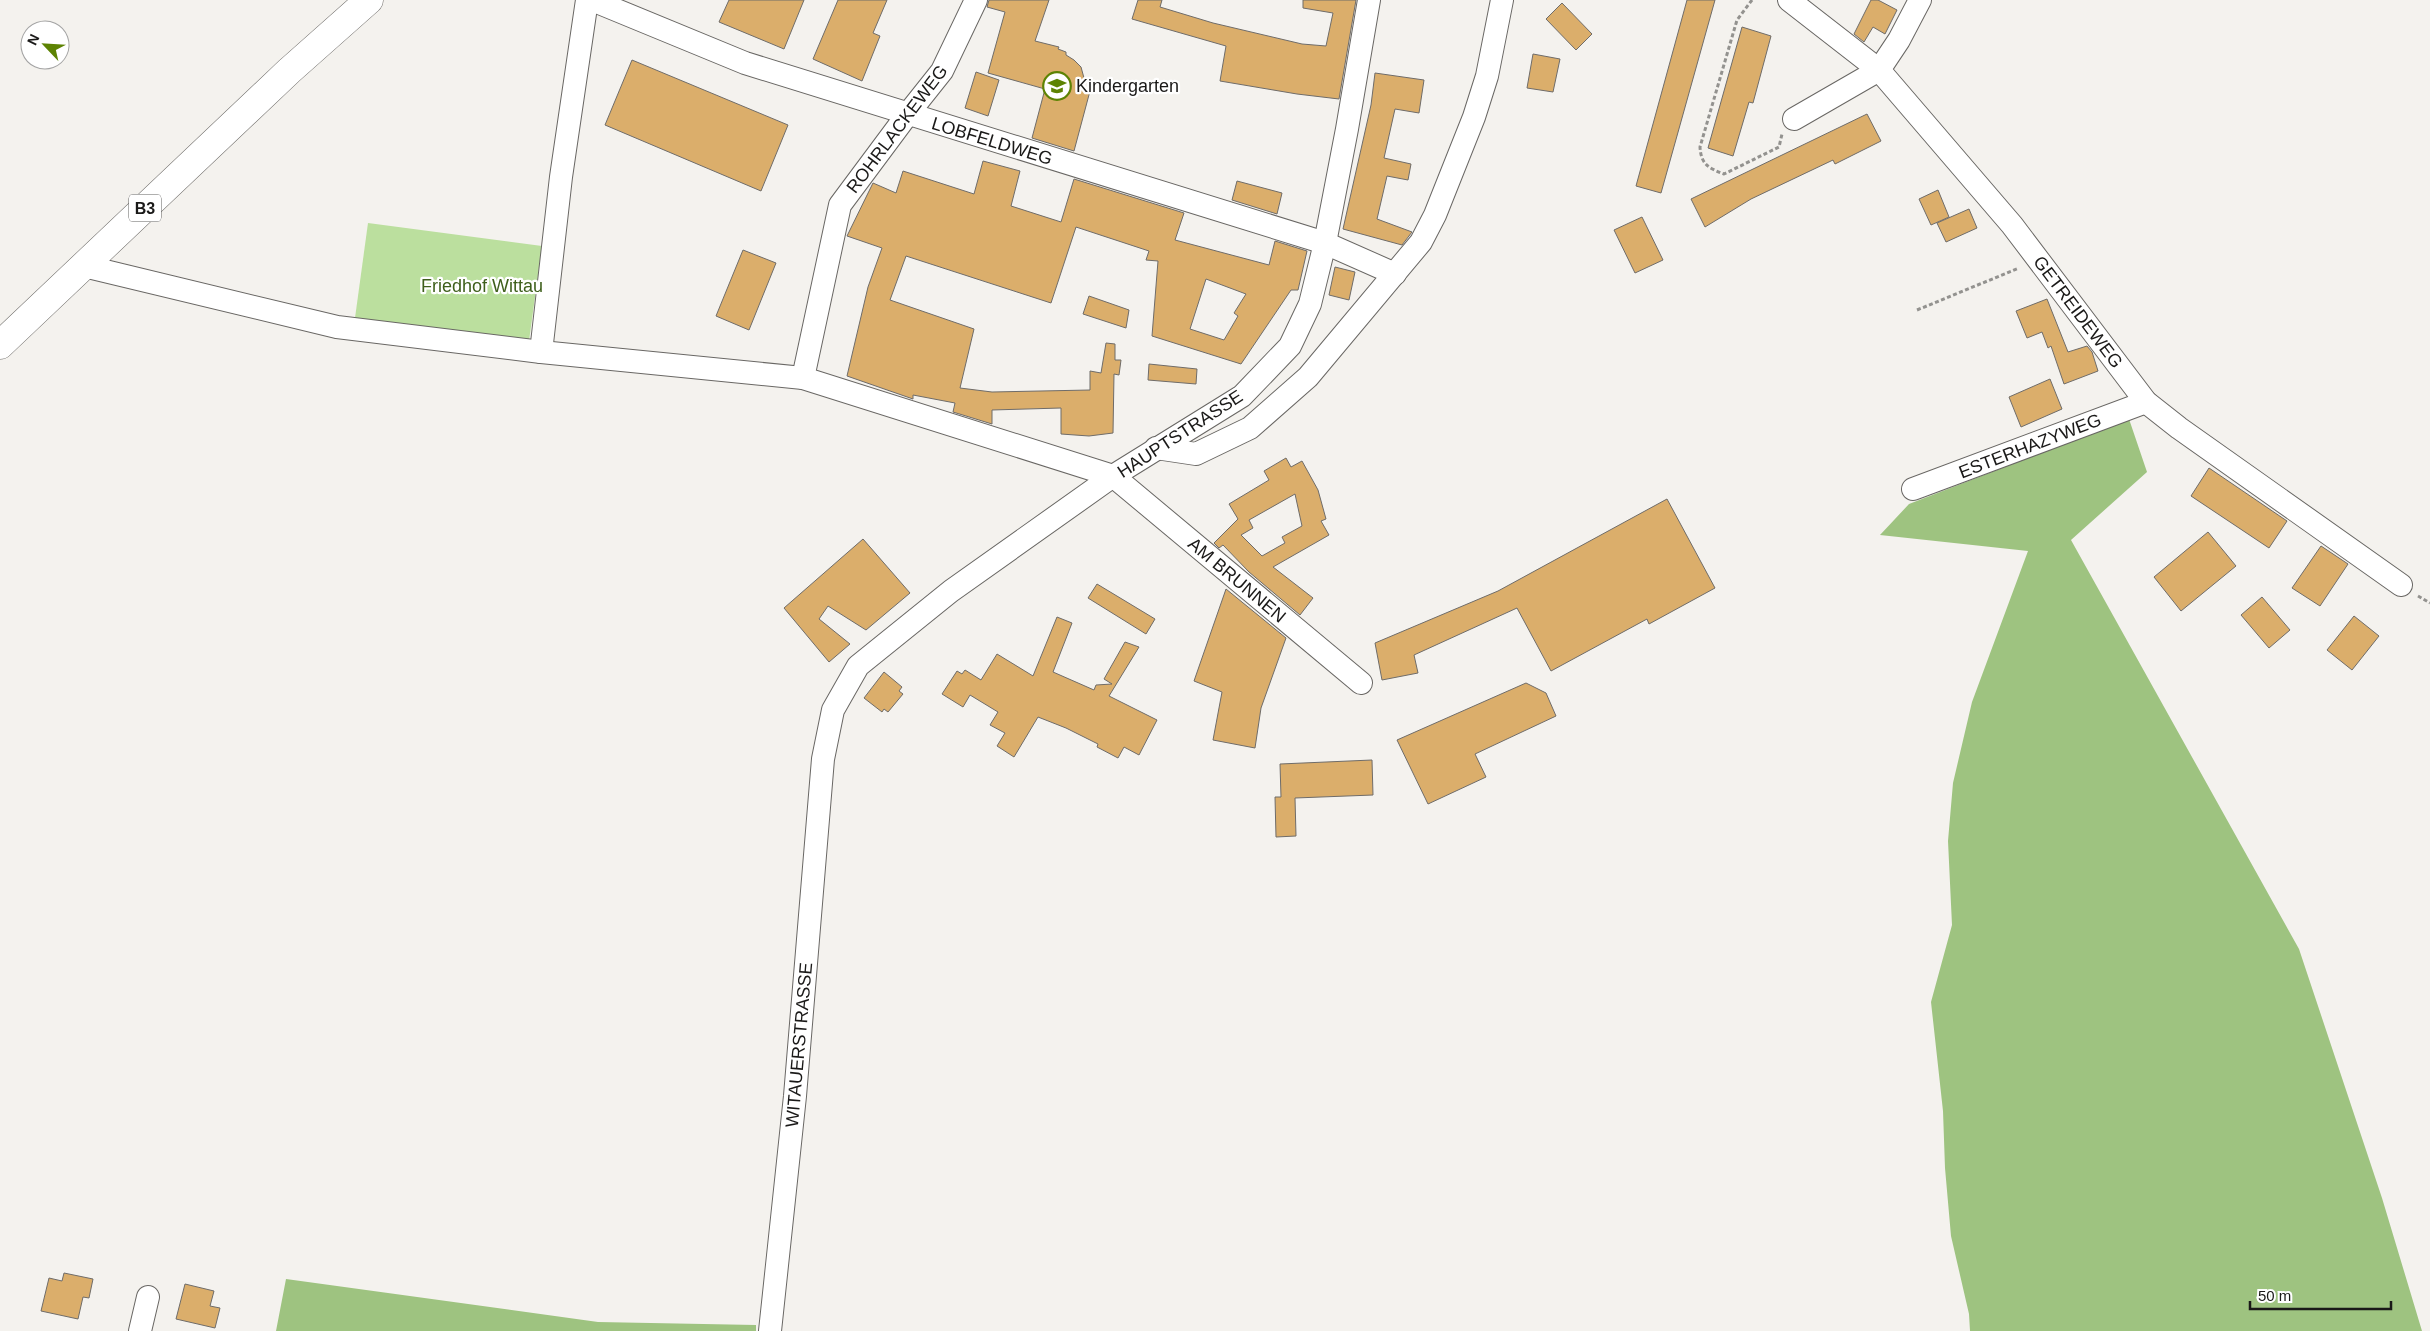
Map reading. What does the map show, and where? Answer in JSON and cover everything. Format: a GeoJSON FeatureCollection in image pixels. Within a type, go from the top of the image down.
{"type":"FeatureCollection","features":[{"type":"Feature","properties":{"kind":"main road","name":"B3"},"geometry":{"type":"LineString","coordinates":[[0,345],[289,71],[369,0]]}},
{"type":"Feature","properties":{"kind":"street"},"geometry":{"type":"LineString","coordinates":[[541,352],[561,177],[588,0]]}},
{"type":"Feature","properties":{"kind":"street","name":"LOBFELDWEG"},"geometry":{"type":"LineString","coordinates":[[592,0],[745,63],[907,115],[1325,243],[1395,274]]}},
{"type":"Feature","properties":{"kind":"street","name":"ROHRLACKEWEG"},"geometry":{"type":"LineString","coordinates":[[803,378],[840,204],[942,71],[976,0]]}},
{"type":"Feature","properties":{"kind":"street","name":"HAUPTSTRASSE"},"geometry":{"type":"LineString","coordinates":[[823,759],[833,710],[858,666],[951,591],[1113,476],[1242,396],[1290,346],[1310,304],[1325,243],[1348,129],[1369,0]]}},
{"type":"Feature","properties":{"kind":"street"},"geometry":{"type":"LineString","coordinates":[[1156,448],[1196,454],[1250,428],[1308,377],[1421,242],[1435,215],[1474,117],[1487,76],[1502,0]]}},
{"type":"Feature","properties":{"kind":"street","name":"GETREIDEWEG"},"geometry":{"type":"LineString","coordinates":[[1789,0],[1879,70],[2012,225],[2146,402],[2179,428],[2401,585]]}},
{"type":"Feature","properties":{"kind":"street"},"geometry":{"type":"LineString","coordinates":[[1794,119],[1879,70],[1899,40],[1920,0]]}},
{"type":"Feature","properties":{"kind":"street"},"geometry":{"type":"LineString","coordinates":[[84,266],[337,327],[541,352],[803,378],[1113,476]]}},
{"type":"Feature","properties":{"kind":"street","name":"ESTERHAZYWEG"},"geometry":{"type":"LineString","coordinates":[[1913,489],[2146,402]]}},
{"type":"Feature","properties":{"kind":"street","name":"AM BRUNNEN"},"geometry":{"type":"LineString","coordinates":[[1113,476],[1361,683]]}},
{"type":"Feature","properties":{"kind":"street","name":"WITAUERSTRASSE"},"geometry":{"type":"LineString","coordinates":[[770,1331],[795,1096],[823,759]]}},
{"type":"Feature","properties":{"kind":"street"},"geometry":{"type":"LineString","coordinates":[[140,1331],[148,1297]]}},
{"type":"Feature","properties":{"kind":"path"},"geometry":{"type":"LineString","coordinates":[[1752,0],[1737,20],[1700,147],[1701,158],[1704,164],[1724,174],[1779,147],[1787,119],[1794,119]]}},
{"type":"Feature","properties":{"kind":"path"},"geometry":{"type":"LineString","coordinates":[[1918,310],[2038,260]]}},
{"type":"Feature","properties":{"kind":"green space","name":"Friedhof Wittau"},"geometry":{"type":"Polygon","coordinates":[[[368,223],[542,246],[529,341],[355,318],[368,223]]]}},
{"type":"Feature","properties":{"kind":"green space"},"geometry":{"type":"Polygon","coordinates":[[[2129,419],[2147,472],[2071,540],[2299,949],[2382,1198],[2422,1331],[1970,1331],[1969,1314],[1951,1236],[1945,1168],[1943,1111],[1931,1002],[1952,925],[1948,841],[1953,783],[1972,702],[2028,551],[1880,535],[1909,504],[2129,419]]]}},
{"type":"Feature","properties":{"kind":"green space"},"geometry":{"type":"Polygon","coordinates":[[[286,1279],[598,1322],[756,1325],[756,1331],[276,1331],[286,1279]]]}},
{"type":"Feature","properties":{"kind":"building"},"geometry":{"type":"Polygon","coordinates":[[[729,0],[804,0],[784,49],[719,22],[729,0]]]}},
{"type":"Feature","properties":{"kind":"building"},"geometry":{"type":"Polygon","coordinates":[[[838,0],[887,0],[873,33],[880,36],[862,81],[813,59],[838,0]]]}},
{"type":"Feature","properties":{"kind":"building","name":"Kindergarten"},"geometry":{"type":"Polygon","coordinates":[[[989,0],[1049,0],[1035,41],[1059,47],[1058,49],[1066,52],[1066,55],[1081,67],[1084,78],[1083,89],[1090,91],[1074,151],[1032,138],[1045,89],[988,73],[1005,12],[987,7],[989,0]]]}},
{"type":"Feature","properties":{"kind":"building"},"geometry":{"type":"Polygon","coordinates":[[[1138,0],[1162,0],[1160,7],[1213,23],[1302,44],[1326,46],[1333,13],[1303,8],[1303,0],[1356,0],[1339,99],[1220,81],[1226,46],[1132,19],[1138,0]]]}},
{"type":"Feature","properties":{"kind":"building"},"geometry":{"type":"Polygon","coordinates":[[[1687,0],[1715,0],[1661,193],[1636,186],[1687,0]]]}},
{"type":"Feature","properties":{"kind":"building"},"geometry":{"type":"Polygon","coordinates":[[[1871,0],[1878,0],[1897,10],[1885,34],[1873,27],[1864,42],[1854,34],[1871,0]]]}},
{"type":"Feature","properties":{"kind":"building"},"geometry":{"type":"Polygon","coordinates":[[[1562,3],[1592,34],[1576,50],[1546,19],[1562,3]]]}},
{"type":"Feature","properties":{"kind":"building"},"geometry":{"type":"Polygon","coordinates":[[[1742,27],[1771,36],[1753,103],[1749,102],[1733,156],[1708,148],[1742,27]]]}},
{"type":"Feature","properties":{"kind":"building"},"geometry":{"type":"Polygon","coordinates":[[[1533,54],[1560,59],[1553,92],[1527,88],[1533,54]]]}},
{"type":"Feature","properties":{"kind":"building"},"geometry":{"type":"Polygon","coordinates":[[[632,60],[788,125],[761,191],[605,125],[632,60]]]}},
{"type":"Feature","properties":{"kind":"building"},"geometry":{"type":"Polygon","coordinates":[[[976,72],[999,80],[988,116],[965,108],[976,72]]]}},
{"type":"Feature","properties":{"kind":"building"},"geometry":{"type":"Polygon","coordinates":[[[1375,73],[1424,80],[1419,113],[1395,109],[1384,158],[1411,164],[1408,180],[1387,176],[1377,219],[1412,232],[1402,245],[1343,229],[1371,105],[1375,73]]]}},
{"type":"Feature","properties":{"kind":"building"},"geometry":{"type":"Polygon","coordinates":[[[1867,114],[1881,141],[1835,164],[1833,160],[1751,199],[1705,227],[1691,199],[1867,114]]]}},
{"type":"Feature","properties":{"kind":"building"},"geometry":{"type":"Polygon","coordinates":[[[983,161],[1020,171],[1011,206],[1061,222],[1074,179],[1184,213],[1175,240],[1269,265],[1275,241],[1307,251],[1298,290],[1291,290],[1241,364],[1152,336],[1158,261],[1146,260],[1149,251],[1076,227],[1051,303],[906,256],[890,300],[974,329],[960,388],[992,392],[1090,390],[1090,371],[1101,373],[1106,343],[1115,344],[1115,360],[1121,360],[1119,375],[1114,374],[1113,433],[1089,436],[1061,434],[1061,408],[992,410],[992,424],[953,412],[955,403],[913,395],[913,399],[847,376],[868,287],[882,248],[847,236],[873,183],[896,193],[903,171],[974,194],[983,161]],[[1206,279],[1190,329],[1224,340],[1238,316],[1234,313],[1246,294],[1206,279]]]}},
{"type":"Feature","properties":{"kind":"building"},"geometry":{"type":"Polygon","coordinates":[[[1237,181],[1282,193],[1277,214],[1232,200],[1237,181]]]}},
{"type":"Feature","properties":{"kind":"building"},"geometry":{"type":"Polygon","coordinates":[[[1938,190],[1949,217],[1931,225],[1919,199],[1938,190]]]}},
{"type":"Feature","properties":{"kind":"building"},"geometry":{"type":"Polygon","coordinates":[[[1969,209],[1977,228],[1946,242],[1937,223],[1969,209]]]}},
{"type":"Feature","properties":{"kind":"building"},"geometry":{"type":"Polygon","coordinates":[[[1642,217],[1663,260],[1635,273],[1614,230],[1642,217]]]}},
{"type":"Feature","properties":{"kind":"building"},"geometry":{"type":"Polygon","coordinates":[[[743,250],[776,263],[749,330],[716,316],[743,250]]]}},
{"type":"Feature","properties":{"kind":"building"},"geometry":{"type":"Polygon","coordinates":[[[1335,267],[1355,272],[1349,300],[1329,295],[1335,267]]]}},
{"type":"Feature","properties":{"kind":"building"},"geometry":{"type":"Polygon","coordinates":[[[1089,296],[1129,310],[1126,328],[1083,314],[1089,296]]]}},
{"type":"Feature","properties":{"kind":"building"},"geometry":{"type":"Polygon","coordinates":[[[2047,299],[2068,352],[2087,346],[2092,352],[2098,371],[2064,384],[2051,346],[2048,348],[2042,332],[2027,338],[2016,311],[2047,299]]]}},
{"type":"Feature","properties":{"kind":"building"},"geometry":{"type":"Polygon","coordinates":[[[1149,364],[1197,369],[1196,384],[1148,380],[1149,364]]]}},
{"type":"Feature","properties":{"kind":"building"},"geometry":{"type":"Polygon","coordinates":[[[2050,379],[2062,409],[2021,427],[2009,397],[2050,379]]]}},
{"type":"Feature","properties":{"kind":"building"},"geometry":{"type":"Polygon","coordinates":[[[1286,458],[1291,467],[1302,461],[1318,490],[1326,519],[1321,521],[1329,535],[1273,567],[1313,598],[1300,615],[1249,572],[1223,545],[1219,548],[1214,543],[1238,519],[1229,504],[1269,480],[1264,471],[1286,458]],[[1295,494],[1249,520],[1253,528],[1241,535],[1262,556],[1285,543],[1282,537],[1302,526],[1295,494]]]}},
{"type":"Feature","properties":{"kind":"building"},"geometry":{"type":"Polygon","coordinates":[[[2209,468],[2287,521],[2269,548],[2191,496],[2209,468]]]}},
{"type":"Feature","properties":{"kind":"building"},"geometry":{"type":"Polygon","coordinates":[[[1667,499],[1715,588],[1649,624],[1647,619],[1551,671],[1517,608],[1414,655],[1418,673],[1382,680],[1375,643],[1498,591],[1667,499]]]}},
{"type":"Feature","properties":{"kind":"building"},"geometry":{"type":"Polygon","coordinates":[[[2208,532],[2236,566],[2181,611],[2154,577],[2208,532]]]}},
{"type":"Feature","properties":{"kind":"building"},"geometry":{"type":"Polygon","coordinates":[[[863,539],[910,593],[866,630],[828,606],[819,619],[850,644],[829,662],[784,608],[863,539]]]}},
{"type":"Feature","properties":{"kind":"building"},"geometry":{"type":"Polygon","coordinates":[[[2321,546],[2348,564],[2320,606],[2292,588],[2321,546]]]}},
{"type":"Feature","properties":{"kind":"building"},"geometry":{"type":"Polygon","coordinates":[[[1097,584],[1155,619],[1146,634],[1088,598],[1097,584]]]}},
{"type":"Feature","properties":{"kind":"building"},"geometry":{"type":"Polygon","coordinates":[[[1226,589],[1286,638],[1261,708],[1255,748],[1213,740],[1222,692],[1194,681],[1226,589]]]}},
{"type":"Feature","properties":{"kind":"building"},"geometry":{"type":"Polygon","coordinates":[[[2262,597],[2290,630],[2269,648],[2241,615],[2262,597]]]}},
{"type":"Feature","properties":{"kind":"building"},"geometry":{"type":"Polygon","coordinates":[[[2354,616],[2379,636],[2352,670],[2327,650],[2354,616]]]}},
{"type":"Feature","properties":{"kind":"building"},"geometry":{"type":"Polygon","coordinates":[[[1057,617],[1072,623],[1053,672],[1094,690],[1096,685],[1112,684],[1104,679],[1125,642],[1139,647],[1109,696],[1157,720],[1139,755],[1124,747],[1118,758],[1097,747],[1098,744],[1038,717],[1014,757],[997,746],[1005,733],[990,725],[998,712],[970,695],[963,707],[942,694],[957,671],[962,674],[965,670],[981,680],[997,654],[1033,676],[1057,617]]]}},
{"type":"Feature","properties":{"kind":"building"},"geometry":{"type":"Polygon","coordinates":[[[884,672],[902,687],[899,691],[903,694],[888,712],[884,709],[882,712],[864,698],[884,672]]]}},
{"type":"Feature","properties":{"kind":"building"},"geometry":{"type":"Polygon","coordinates":[[[1526,683],[1546,693],[1556,716],[1475,754],[1486,777],[1428,804],[1397,740],[1526,683]]]}},
{"type":"Feature","properties":{"kind":"building"},"geometry":{"type":"Polygon","coordinates":[[[1372,760],[1373,795],[1295,798],[1296,836],[1276,837],[1275,797],[1281,797],[1280,764],[1372,760]]]}},
{"type":"Feature","properties":{"kind":"building"},"geometry":{"type":"Polygon","coordinates":[[[64,1273],[93,1279],[89,1298],[83,1297],[78,1319],[41,1311],[49,1278],[62,1281],[64,1273]]]}},
{"type":"Feature","properties":{"kind":"building"},"geometry":{"type":"Polygon","coordinates":[[[185,1284],[214,1291],[210,1306],[220,1308],[215,1328],[176,1319],[185,1284]]]}},
{"type":"Feature","properties":{"kind":"place","name":"Kindergarten"},"geometry":{"type":"Point","coordinates":[1057,86]}}]}
